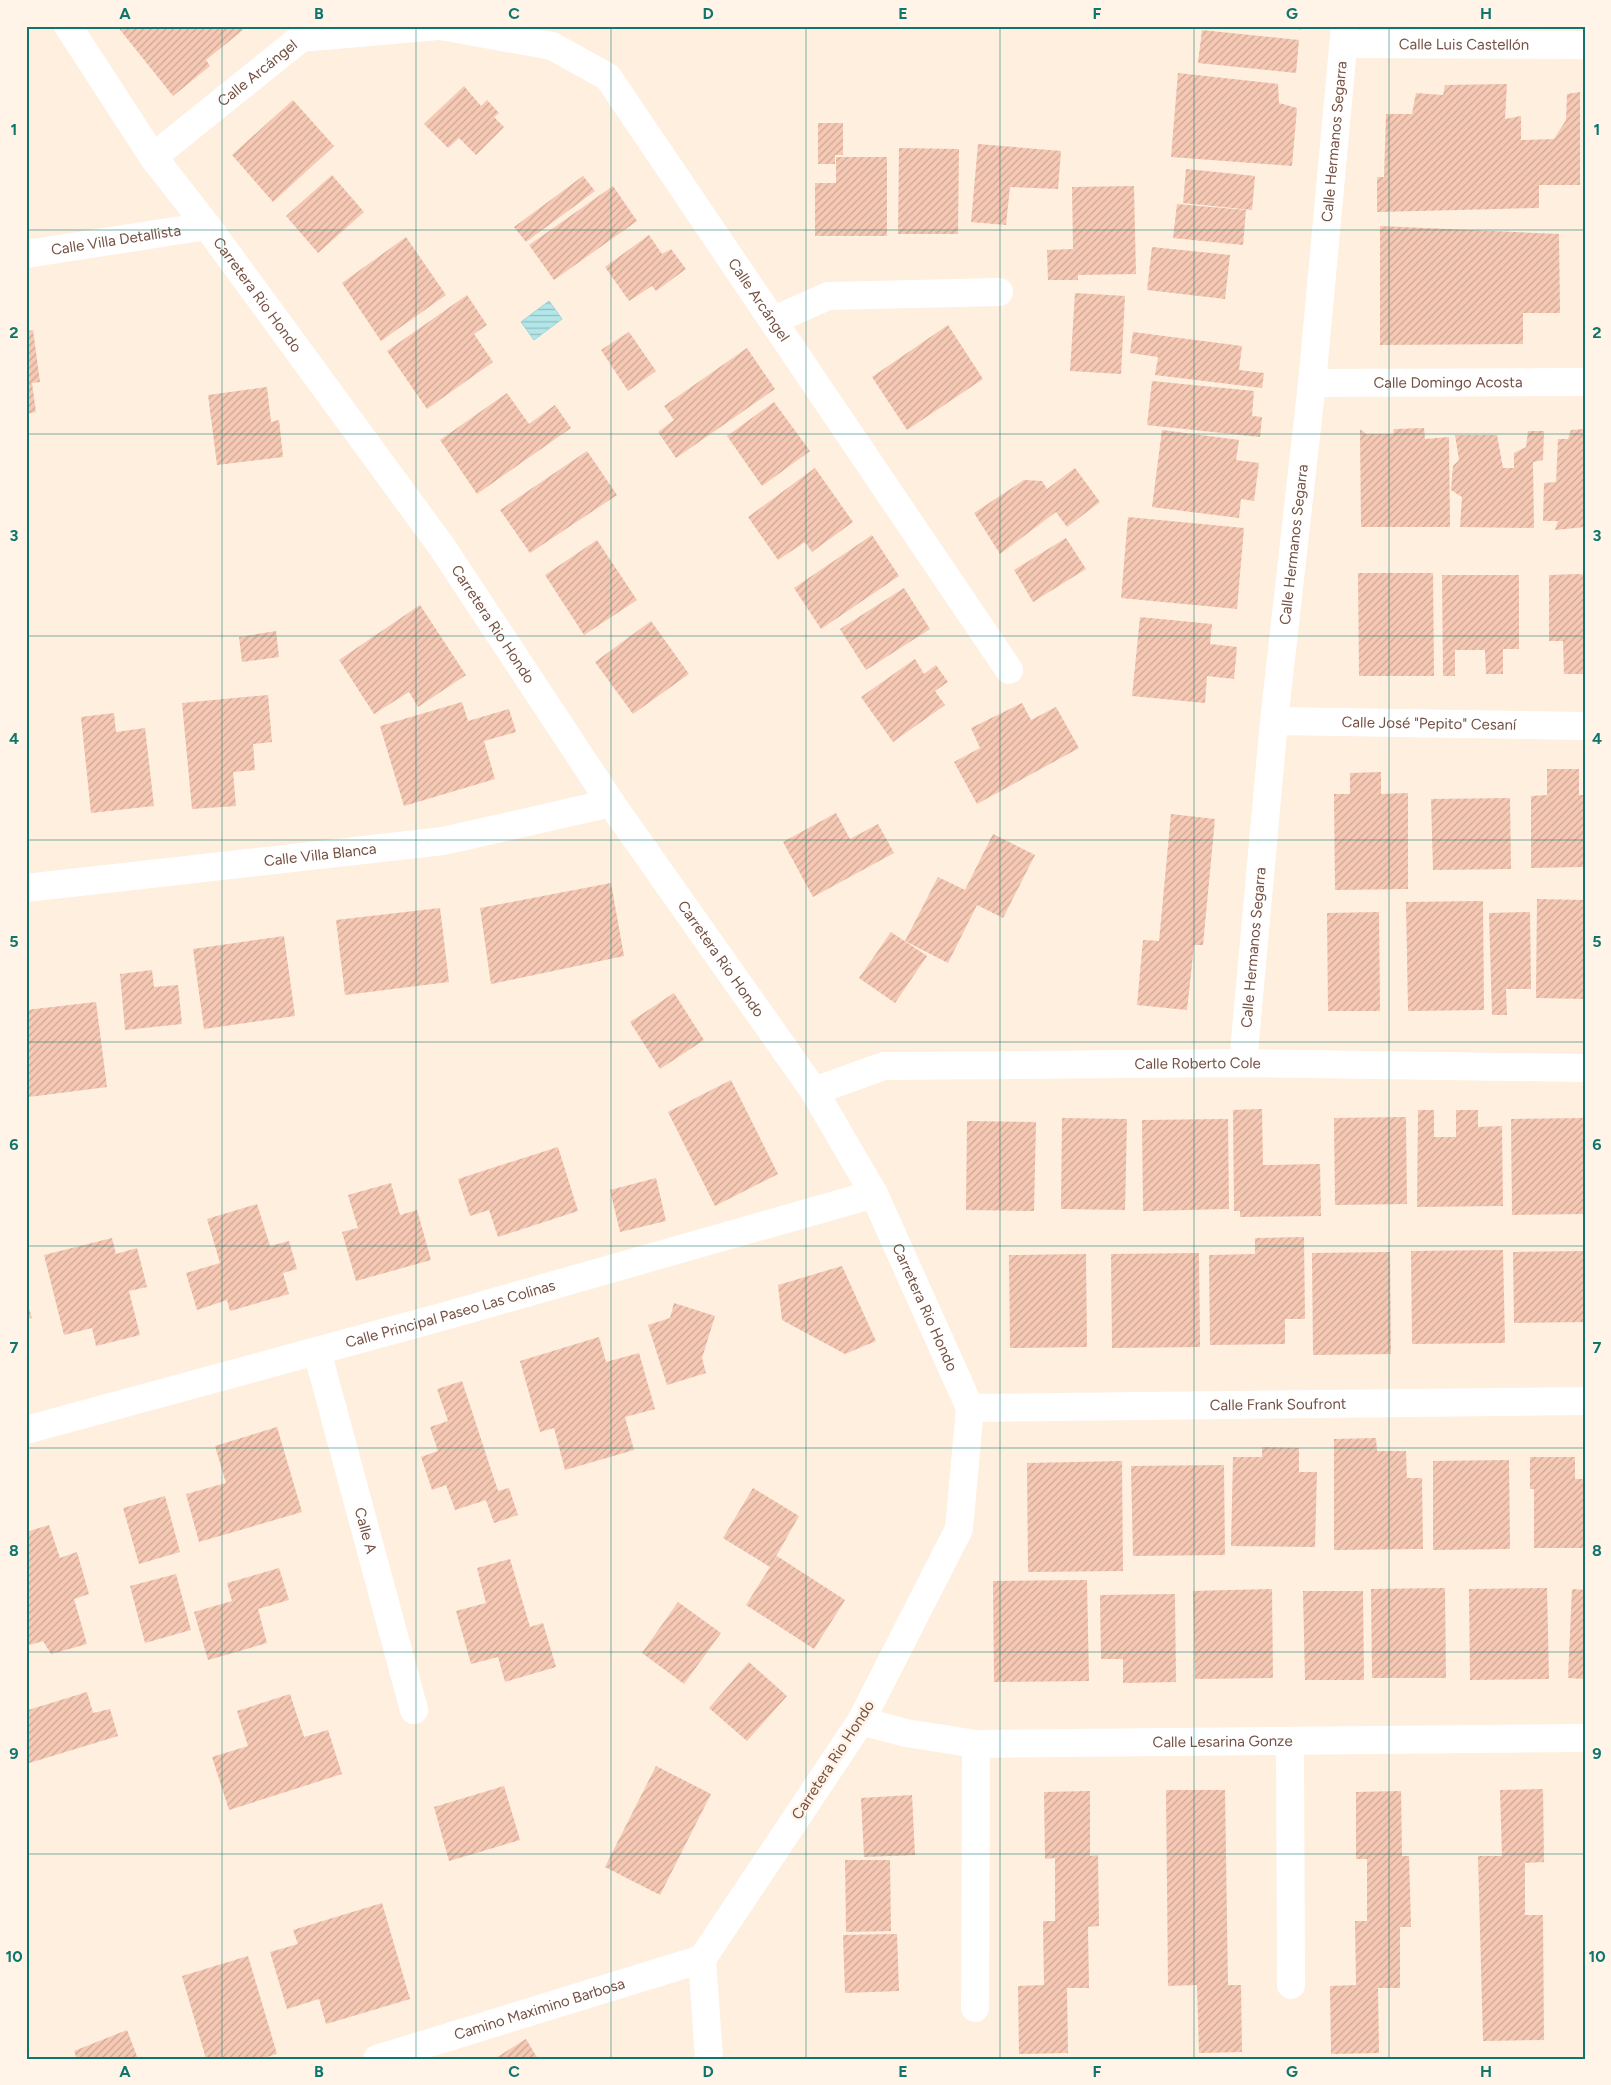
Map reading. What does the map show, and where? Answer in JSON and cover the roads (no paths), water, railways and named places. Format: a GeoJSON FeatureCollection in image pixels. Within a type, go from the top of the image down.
{"type":"FeatureCollection","features":[{"type":"Feature","properties":{"kind":"street","name":"Carretera Rio Hondo"},"geometry":{"type":"LineString","coordinates":[[68,26],[153,157],[207,226],[442,547],[611,803],[814,1090],[874,1194],[970,1408],[959,1529],[861,1722],[702,1959]]}},
{"type":"Feature","properties":{"kind":"street","name":"Calle Arcángel"},"geometry":{"type":"LineString","coordinates":[[153,157],[301,38],[439,26],[552,46],[608,77],[1009,670]]}},
{"type":"Feature","properties":{"kind":"street","name":"Calle Luis Castellón"},"geometry":{"type":"LineString","coordinates":[[1345,35],[1585,45]]}},
{"type":"Feature","properties":{"kind":"street","name":"Calle Hermanos Segarra"},"geometry":{"type":"LineString","coordinates":[[1243,1063],[1274,721],[1312,383],[1345,35]]}},
{"type":"Feature","properties":{"kind":"street","name":"Calle Villa Detallista"},"geometry":{"type":"LineString","coordinates":[[26,254],[207,226]]}},
{"type":"Feature","properties":{"kind":"street"},"geometry":{"type":"LineString","coordinates":[[774,320],[828,296],[999,292]]}},
{"type":"Feature","properties":{"kind":"street","name":"Calle Domingo Acosta"},"geometry":{"type":"LineString","coordinates":[[1312,383],[1585,382]]}},
{"type":"Feature","properties":{"kind":"street","name":"Calle José \"Pepito\" Cesaní"},"geometry":{"type":"LineString","coordinates":[[1274,721],[1585,726]]}},
{"type":"Feature","properties":{"kind":"street","name":"Calle Villa Blanca"},"geometry":{"type":"LineString","coordinates":[[26,888],[443,841],[611,803]]}},
{"type":"Feature","properties":{"kind":"street","name":"Calle Roberto Cole"},"geometry":{"type":"LineString","coordinates":[[814,1090],[884,1066],[1243,1063],[1585,1068]]}},
{"type":"Feature","properties":{"kind":"street","name":"Calle Principal Paseo Las Colinas"},"geometry":{"type":"LineString","coordinates":[[26,1430],[317,1351],[874,1194]]}},
{"type":"Feature","properties":{"kind":"street","name":"Calle A"},"geometry":{"type":"LineString","coordinates":[[317,1351],[414,1710]]}},
{"type":"Feature","properties":{"kind":"street","name":"Calle Frank Soufront"},"geometry":{"type":"LineString","coordinates":[[970,1408],[1585,1401]]}},
{"type":"Feature","properties":{"kind":"street","name":"Calle Lesarina Gonze"},"geometry":{"type":"LineString","coordinates":[[861,1722],[906,1733],[976,1744],[1585,1738]]}},
{"type":"Feature","properties":{"kind":"street"},"geometry":{"type":"LineString","coordinates":[[1290,1741],[1291,1985]]}},
{"type":"Feature","properties":{"kind":"street"},"geometry":{"type":"LineString","coordinates":[[975,2008],[976,1744]]}},
{"type":"Feature","properties":{"kind":"street"},"geometry":{"type":"LineString","coordinates":[[702,1959],[709,2059]]}},
{"type":"Feature","properties":{"kind":"street","name":"Camino Maximino Barbosa"},"geometry":{"type":"LineString","coordinates":[[377,2059],[702,1959]]}},
{"type":"Feature","properties":{"kind":"water"},"geometry":{"type":"Polygon","coordinates":[[[549,301],[562,319],[534,340],[521,322],[549,301]]]}}]}
